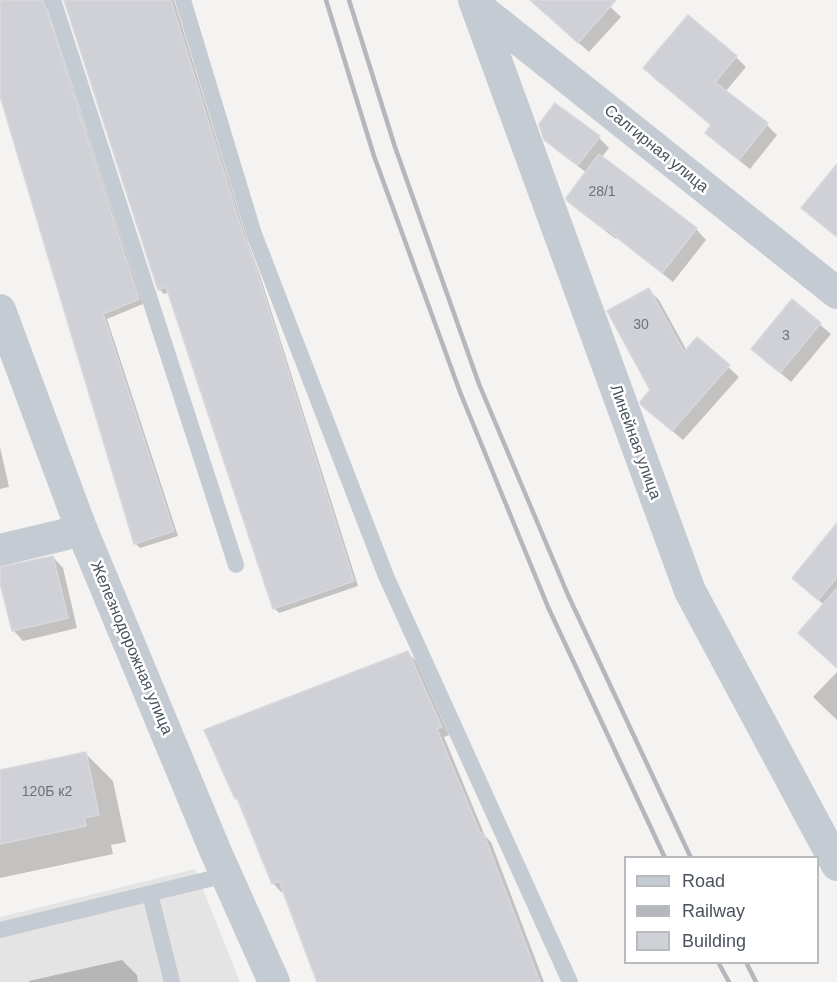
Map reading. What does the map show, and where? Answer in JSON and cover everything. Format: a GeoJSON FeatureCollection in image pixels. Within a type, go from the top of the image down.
{"type":"FeatureCollection","features":[{"type":"Feature","properties":{"kind":"street","name":"Салгирная улица"},"geometry":{"type":"LineString","coordinates":[[475,3],[837,293]]}},
{"type":"Feature","properties":{"kind":"street","name":"Линейная улица"},"geometry":{"type":"LineString","coordinates":[[475,3],[690,591],[837,865]]}},
{"type":"Feature","properties":{"kind":"street","name":"Железнодорожная улица"},"geometry":{"type":"LineString","coordinates":[[0,310],[81,528],[226,874],[274,982]]}},
{"type":"Feature","properties":{"kind":"street"},"geometry":{"type":"LineString","coordinates":[[0,550],[63,535],[81,528]]}},
{"type":"Feature","properties":{"kind":"lane"},"geometry":{"type":"LineString","coordinates":[[53,0],[236,565]]}},
{"type":"Feature","properties":{"kind":"lane"},"geometry":{"type":"LineString","coordinates":[[183,0],[254,234],[386,576],[570,982]]}},
{"type":"Feature","properties":{"kind":"lane"},"geometry":{"type":"LineString","coordinates":[[0,930],[226,874]]}},
{"type":"Feature","properties":{"kind":"lane"},"geometry":{"type":"LineString","coordinates":[[150,894],[172,982]]}},
{"type":"Feature","properties":{"kind":"shaded area"},"geometry":{"type":"Polygon","coordinates":[[[195,869],[240,982],[0,982],[0,917],[195,869]]]}},
{"type":"Feature","properties":{"kind":"building"},"geometry":{"type":"Polygon","coordinates":[[[0,0],[43,0],[139,299],[103,314],[174,531],[134,544],[0,96],[0,0]]]}},
{"type":"Feature","properties":{"kind":"building"},"geometry":{"type":"Polygon","coordinates":[[[64,0],[171,0],[354,581],[273,609],[166,287],[158,290],[64,0]]]}},
{"type":"Feature","properties":{"kind":"building"},"geometry":{"type":"Polygon","coordinates":[[[530,0],[616,0],[578,43],[530,0]]]}},
{"type":"Feature","properties":{"kind":"building"},"geometry":{"type":"Polygon","coordinates":[[[688,15],[737,56],[715,82],[768,123],[739,160],[705,133],[711,125],[643,68],[688,15]]]}},
{"type":"Feature","properties":{"kind":"building"},"geometry":{"type":"Polygon","coordinates":[[[555,103],[600,136],[578,165],[544,140],[539,124],[555,103]]]}},
{"type":"Feature","properties":{"kind":"building"},"geometry":{"type":"Polygon","coordinates":[[[599,154],[697,228],[662,273],[567,201],[566,198],[599,154]]]}},
{"type":"Feature","properties":{"kind":"building"},"geometry":{"type":"Polygon","coordinates":[[[837,164],[837,237],[801,208],[837,164]]]}},
{"type":"Feature","properties":{"kind":"building"},"geometry":{"type":"Polygon","coordinates":[[[649,288],[684,352],[697,337],[730,365],[672,431],[641,405],[640,402],[650,390],[607,311],[649,288]]]}},
{"type":"Feature","properties":{"kind":"building"},"geometry":{"type":"Polygon","coordinates":[[[792,299],[821,323],[780,373],[751,349],[792,299]]]}},
{"type":"Feature","properties":{"kind":"building"},"geometry":{"type":"Polygon","coordinates":[[[837,523],[837,577],[818,600],[792,578],[837,523]]]}},
{"type":"Feature","properties":{"kind":"building"},"geometry":{"type":"Polygon","coordinates":[[[53,556],[68,618],[12,631],[0,583],[0,567],[53,556]]]}},
{"type":"Feature","properties":{"kind":"building"},"geometry":{"type":"Polygon","coordinates":[[[837,588],[837,668],[798,633],[837,588]]]}},
{"type":"Feature","properties":{"kind":"building"},"geometry":{"type":"Polygon","coordinates":[[[408,651],[442,727],[437,729],[480,833],[483,832],[540,982],[317,982],[279,881],[272,884],[237,798],[235,799],[204,730],[408,651]]]}},
{"type":"Feature","properties":{"kind":"building"},"geometry":{"type":"Polygon","coordinates":[[[86,752],[99,815],[84,818],[86,826],[0,844],[0,770],[86,752]]]}},
{"type":"Feature","properties":{"kind":"railway"},"geometry":{"type":"LineString","coordinates":[[326,0],[374,156],[460,392],[548,607],[664,856]]}},
{"type":"Feature","properties":{"kind":"railway"},"geometry":{"type":"LineString","coordinates":[[349,0],[395,147],[479,384],[568,595],[690,856]]}},
{"type":"Feature","properties":{"kind":"railway"},"geometry":{"type":"LineString","coordinates":[[719,964],[729,982]]}},
{"type":"Feature","properties":{"kind":"railway"},"geometry":{"type":"LineString","coordinates":[[747,964],[756,982]]}}]}
